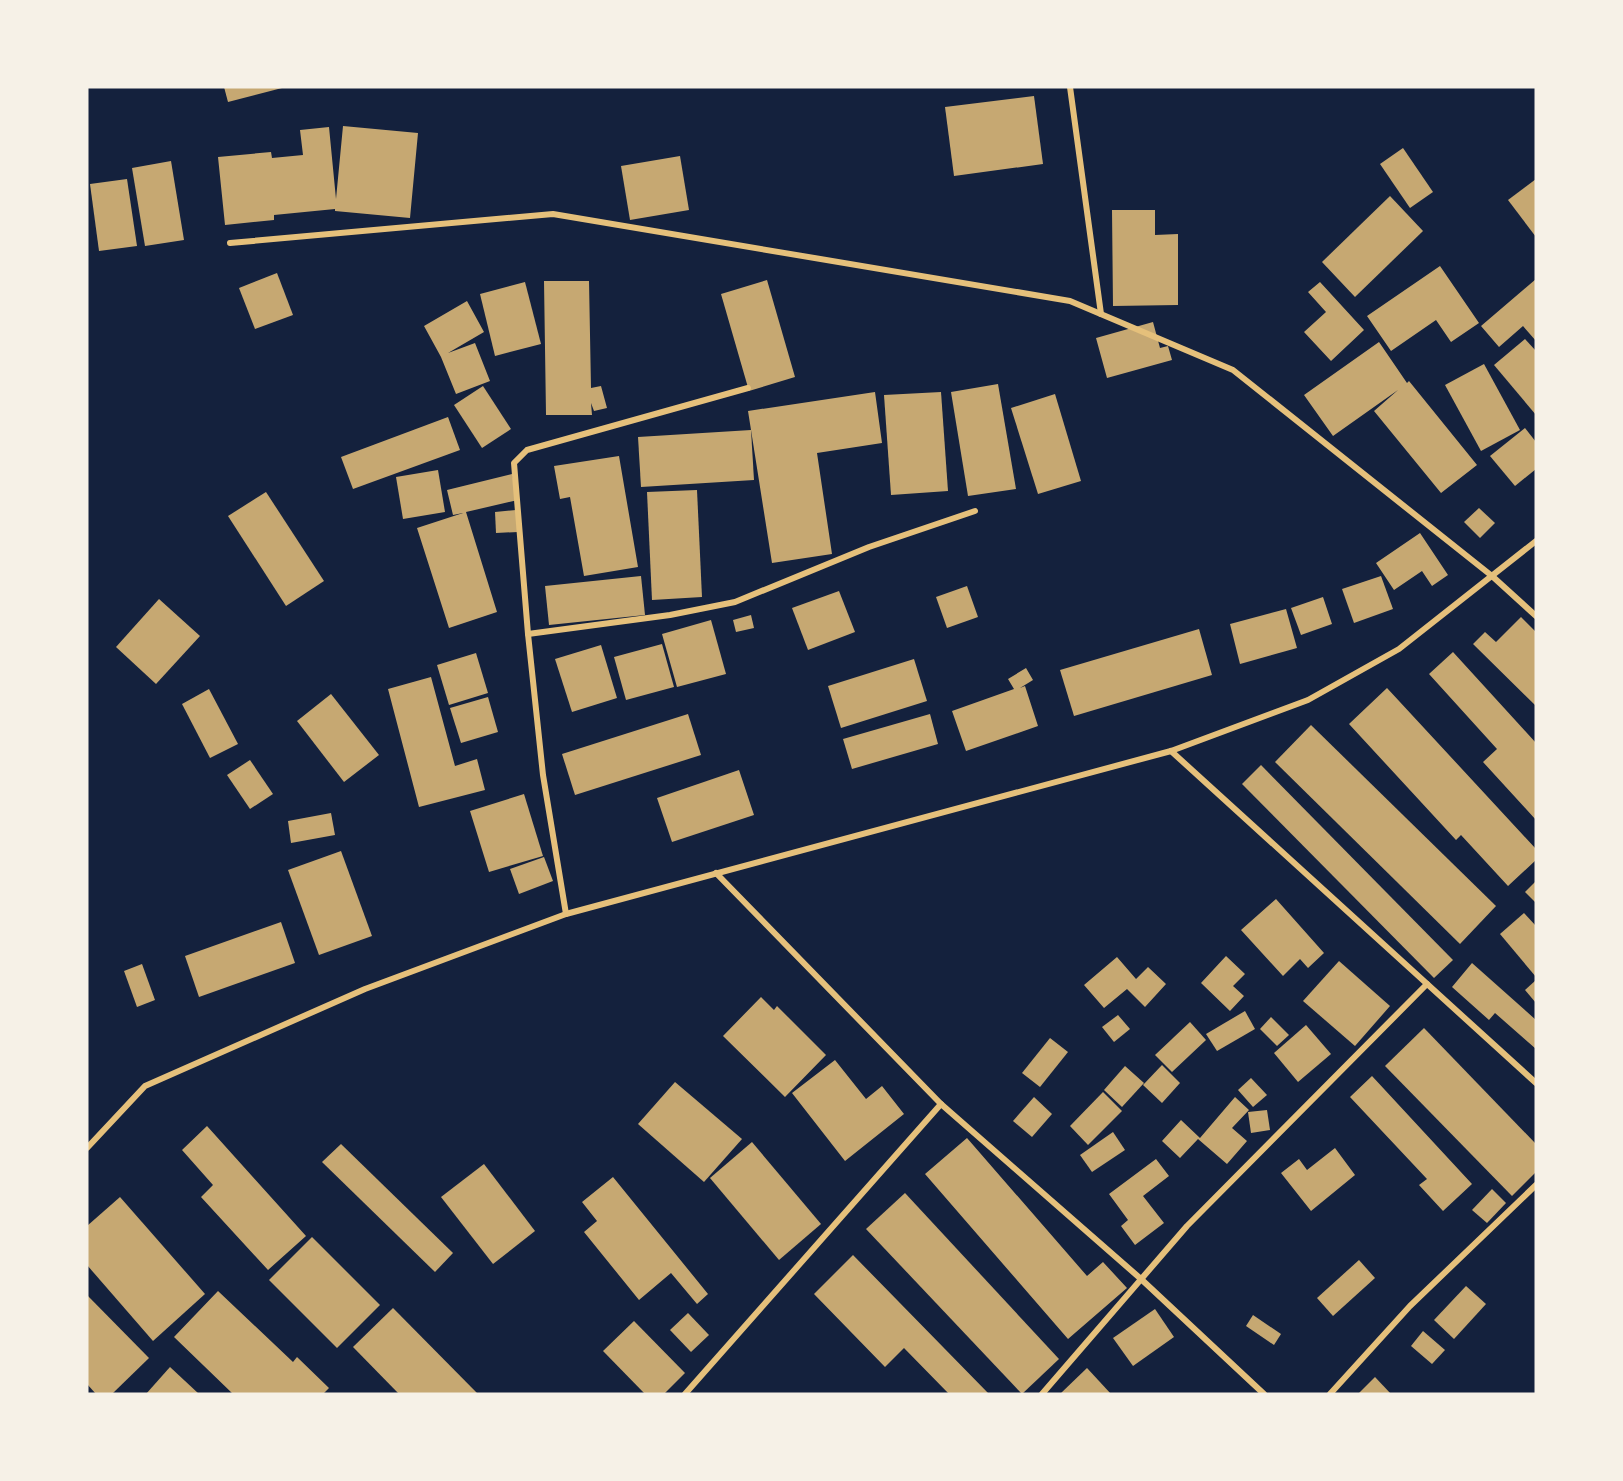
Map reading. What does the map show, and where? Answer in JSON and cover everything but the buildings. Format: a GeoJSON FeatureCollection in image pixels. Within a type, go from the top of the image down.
{"type":"FeatureCollection","features":[{"type":"Feature","properties":{"kind":"street"},"geometry":{"type":"LineString","coordinates":[[1070,87],[1101,314]]}},
{"type":"Feature","properties":{"kind":"street"},"geometry":{"type":"LineString","coordinates":[[230,243],[553,214],[1070,301],[1233,370],[1492,576],[1536,616]]}},
{"type":"Feature","properties":{"kind":"street"},"geometry":{"type":"LineString","coordinates":[[566,914],[543,775],[528,634],[514,463],[527,450],[748,388]]}},
{"type":"Feature","properties":{"kind":"street"},"geometry":{"type":"LineString","coordinates":[[528,634],[670,615],[735,602],[869,547],[975,511]]}},
{"type":"Feature","properties":{"kind":"street"},"geometry":{"type":"LineString","coordinates":[[87,1148],[145,1086],[365,989],[566,914],[1171,751],[1308,700],[1399,649],[1536,541]]}},
{"type":"Feature","properties":{"kind":"street"},"geometry":{"type":"LineString","coordinates":[[1171,751],[1536,1083]]}},
{"type":"Feature","properties":{"kind":"street"},"geometry":{"type":"LineString","coordinates":[[716,873],[941,1104],[1141,1279],[1264,1394]]}},
{"type":"Feature","properties":{"kind":"street"},"geometry":{"type":"LineString","coordinates":[[1042,1394],[1187,1226],[1427,984]]}},
{"type":"Feature","properties":{"kind":"street"},"geometry":{"type":"LineString","coordinates":[[685,1394],[941,1104]]}},
{"type":"Feature","properties":{"kind":"street"},"geometry":{"type":"LineString","coordinates":[[1330,1394],[1410,1306],[1536,1185]]}}]}
